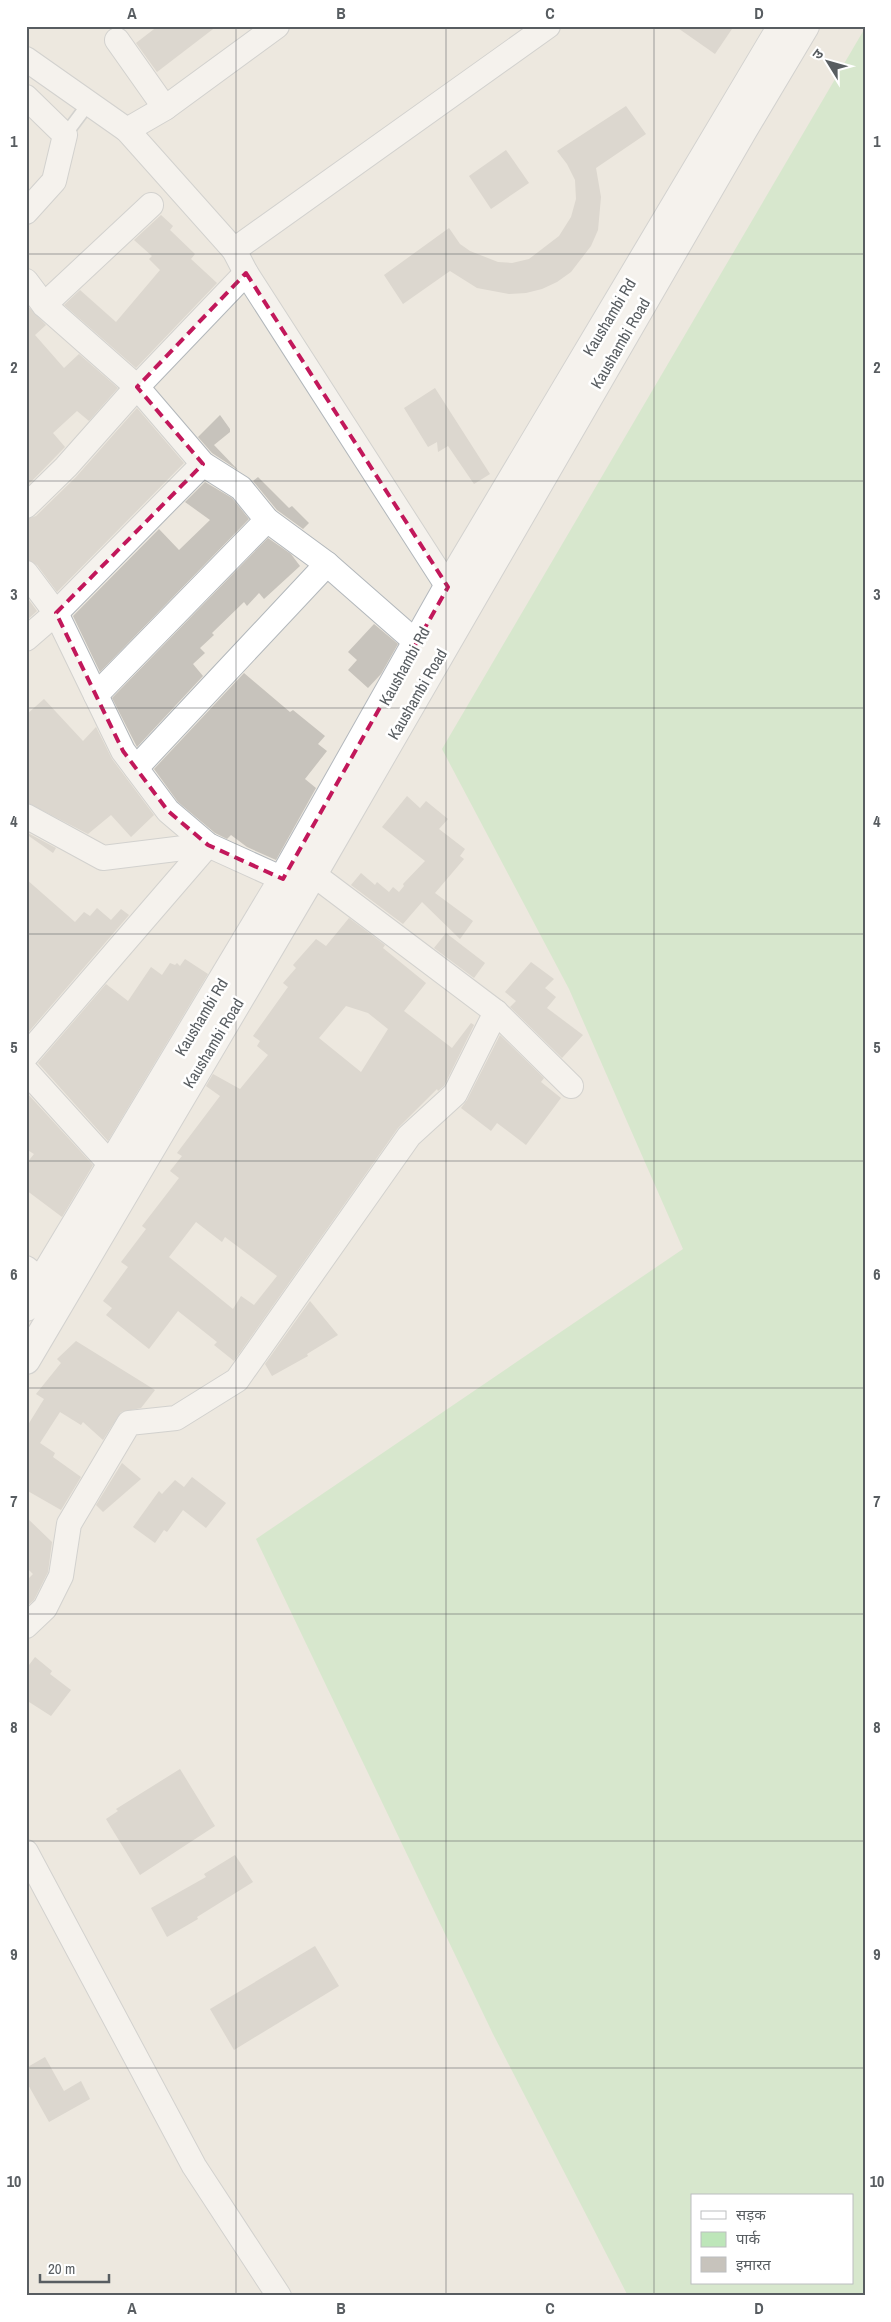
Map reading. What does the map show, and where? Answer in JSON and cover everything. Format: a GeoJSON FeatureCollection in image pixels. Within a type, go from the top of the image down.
{"type":"FeatureCollection","features":[{"type":"Feature","properties":{"kind":"main road","name":"Kaushambi Rd"},"geometry":{"type":"LineString","coordinates":[[26,1306],[34,1274],[112,1166],[283,880],[448,587],[782,26]]}},
{"type":"Feature","properties":{"kind":"main road","name":"Kaushambi Road"},"geometry":{"type":"LineString","coordinates":[[26,1360],[313,874],[805,26]]}},
{"type":"Feature","properties":{"kind":"street"},"geometry":{"type":"LineString","coordinates":[[234,250],[548,26]]}},
{"type":"Feature","properties":{"kind":"street"},"geometry":{"type":"LineString","coordinates":[[127,130],[165,108],[263,30]]}},
{"type":"Feature","properties":{"kind":"street"},"geometry":{"type":"LineString","coordinates":[[117,40],[165,108]]}},
{"type":"Feature","properties":{"kind":"street"},"geometry":{"type":"LineString","coordinates":[[26,59],[127,130],[234,250],[246,273],[448,587]]}},
{"type":"Feature","properties":{"kind":"street"},"geometry":{"type":"LineString","coordinates":[[26,97],[65,135],[54,181],[26,212]]}},
{"type":"Feature","properties":{"kind":"street"},"geometry":{"type":"LineString","coordinates":[[44,305],[151,205]]}},
{"type":"Feature","properties":{"kind":"street"},"geometry":{"type":"LineString","coordinates":[[26,506],[66,467],[137,386],[246,273]]}},
{"type":"Feature","properties":{"kind":"street"},"geometry":{"type":"LineString","coordinates":[[26,281],[44,305],[137,386],[203,464],[241,488],[267,520],[327,564],[417,643]]}},
{"type":"Feature","properties":{"kind":"street"},"geometry":{"type":"LineString","coordinates":[[26,639],[56,614],[203,464]]}},
{"type":"Feature","properties":{"kind":"street"},"geometry":{"type":"LineString","coordinates":[[96,695],[267,520]]}},
{"type":"Feature","properties":{"kind":"street"},"geometry":{"type":"LineString","coordinates":[[136,768],[327,564]]}},
{"type":"Feature","properties":{"kind":"street"},"geometry":{"type":"LineString","coordinates":[[26,573],[56,614],[123,751],[168,811],[208,845],[283,880]]}},
{"type":"Feature","properties":{"kind":"street"},"geometry":{"type":"LineString","coordinates":[[26,816],[103,858],[208,845]]}},
{"type":"Feature","properties":{"kind":"street"},"geometry":{"type":"LineString","coordinates":[[26,1056],[208,845]]}},
{"type":"Feature","properties":{"kind":"street"},"geometry":{"type":"LineString","coordinates":[[313,874],[496,1012],[572,1086]]}},
{"type":"Feature","properties":{"kind":"street"},"geometry":{"type":"LineString","coordinates":[[26,1626],[45,1608],[61,1576],[69,1524],[129,1423],[176,1418],[237,1380],[409,1136],[455,1094],[496,1012]]}},
{"type":"Feature","properties":{"kind":"street"},"geometry":{"type":"LineString","coordinates":[[26,1071],[112,1166]]}},
{"type":"Feature","properties":{"kind":"street"},"geometry":{"type":"LineString","coordinates":[[26,1852],[194,2166],[279,2296]]}},
{"type":"Feature","properties":{"kind":"lane"},"geometry":{"type":"LineString","coordinates":[[65,135],[89,103]]}},
{"type":"Feature","properties":{"kind":"highlighted area"},"geometry":{"type":"Polygon","coordinates":[[[246,273],[448,587],[283,879],[208,845],[168,811],[123,751],[56,613],[203,464],[137,387],[246,273]]]}},
{"type":"Feature","properties":{"kind":"green space"},"geometry":{"type":"Polygon","coordinates":[[[865,28],[865,2296],[628,2296],[493,2034],[256,1539],[683,1249],[569,989],[442,749],[865,28]]]}},
{"type":"Feature","properties":{"kind":"building"},"geometry":{"type":"Polygon","coordinates":[[[158,26],[217,26],[157,72],[136,43],[158,26]]]}},
{"type":"Feature","properties":{"kind":"building"},"geometry":{"type":"Polygon","coordinates":[[[675,26],[734,26],[715,54],[675,26]]]}},
{"type":"Feature","properties":{"kind":"building"},"geometry":{"type":"Polygon","coordinates":[[[626,106],[646,134],[596,168],[601,197],[598,230],[591,246],[571,272],[557,282],[542,289],[526,293],[509,294],[477,288],[450,271],[403,304],[384,275],[449,228],[460,244],[470,251],[498,262],[512,263],[529,259],[559,236],[571,217],[576,199],[575,180],[567,164],[557,151],[626,106]]]}},
{"type":"Feature","properties":{"kind":"building"},"geometry":{"type":"Polygon","coordinates":[[[506,150],[529,183],[491,209],[469,176],[506,150]]]}},
{"type":"Feature","properties":{"kind":"building"},"geometry":{"type":"Polygon","coordinates":[[[161,215],[173,226],[170,230],[195,254],[191,259],[217,283],[136,368],[64,305],[80,290],[116,322],[160,270],[149,259],[152,256],[134,240],[161,215]]]}},
{"type":"Feature","properties":{"kind":"building"},"geometry":{"type":"Polygon","coordinates":[[[26,304],[46,325],[35,335],[64,368],[79,354],[118,388],[89,421],[77,411],[53,433],[65,447],[26,487],[26,304]]]}},
{"type":"Feature","properties":{"kind":"building"},"geometry":{"type":"Polygon","coordinates":[[[435,388],[490,474],[474,484],[448,446],[438,452],[437,442],[428,447],[404,408],[435,388]]]}},
{"type":"Feature","properties":{"kind":"building"},"geometry":{"type":"Polygon","coordinates":[[[137,408],[184,463],[57,592],[37,565],[26,560],[26,519],[36,516],[76,477],[137,408]]]}},
{"type":"Feature","properties":{"kind":"building"},"geometry":{"type":"Polygon","coordinates":[[[220,415],[230,429],[230,432],[214,445],[238,470],[212,453],[198,437],[220,415]]]}},
{"type":"Feature","properties":{"kind":"building"},"geometry":{"type":"Polygon","coordinates":[[[258,477],[289,508],[292,506],[309,523],[303,529],[277,510],[253,481],[258,477]]]}},
{"type":"Feature","properties":{"kind":"building"},"geometry":{"type":"Polygon","coordinates":[[[205,482],[232,498],[249,519],[100,672],[73,616],[159,529],[179,550],[210,520],[185,502],[205,482]]]}},
{"type":"Feature","properties":{"kind":"building"},"geometry":{"type":"Polygon","coordinates":[[[268,538],[291,554],[300,566],[264,599],[259,593],[247,606],[244,602],[212,633],[214,635],[200,648],[205,653],[193,664],[203,676],[137,747],[112,698],[268,538]]]}},
{"type":"Feature","properties":{"kind":"building"},"geometry":{"type":"Polygon","coordinates":[[[26,596],[37,611],[26,621],[26,596]]]}},
{"type":"Feature","properties":{"kind":"building"},"geometry":{"type":"Polygon","coordinates":[[[374,624],[398,644],[381,674],[368,688],[348,670],[357,660],[348,652],[374,624]]]}},
{"type":"Feature","properties":{"kind":"building"},"geometry":{"type":"Polygon","coordinates":[[[244,673],[290,712],[293,710],[325,736],[318,744],[327,751],[305,779],[316,788],[276,860],[247,847],[231,835],[227,839],[215,833],[178,802],[154,769],[244,673]]]}},
{"type":"Feature","properties":{"kind":"building"},"geometry":{"type":"Polygon","coordinates":[[[44,699],[83,741],[96,727],[112,759],[154,815],[131,837],[111,815],[88,834],[26,802],[26,715],[44,699]]]}},
{"type":"Feature","properties":{"kind":"building"},"geometry":{"type":"Polygon","coordinates":[[[407,796],[420,808],[426,801],[448,819],[439,829],[465,849],[460,856],[464,859],[435,893],[473,921],[460,939],[422,902],[403,924],[351,885],[361,873],[375,885],[377,882],[389,892],[393,887],[399,892],[404,886],[403,884],[425,861],[382,827],[407,796]]]}},
{"type":"Feature","properties":{"kind":"building"},"geometry":{"type":"Polygon","coordinates":[[[26,832],[56,848],[53,853],[26,834],[26,832]]]}},
{"type":"Feature","properties":{"kind":"building"},"geometry":{"type":"Polygon","coordinates":[[[26,879],[75,922],[84,912],[90,916],[97,908],[111,920],[121,909],[129,915],[26,1035],[26,879]]]}},
{"type":"Feature","properties":{"kind":"building"},"geometry":{"type":"Polygon","coordinates":[[[349,918],[385,945],[383,948],[426,983],[404,1011],[452,1048],[471,1023],[474,1025],[444,1086],[438,1091],[437,1089],[398,1128],[234,1361],[214,1345],[217,1342],[178,1311],[149,1349],[106,1315],[112,1308],[103,1301],[128,1267],[121,1262],[146,1229],[142,1226],[179,1178],[170,1171],[182,1156],[177,1153],[220,1096],[206,1086],[213,1074],[240,1089],[268,1055],[257,1046],[260,1041],[253,1036],[288,987],[283,983],[296,968],[293,965],[316,939],[326,946],[349,918]],[[346,1006],[319,1038],[361,1072],[388,1029],[368,1013],[346,1006]],[[196,1222],[169,1257],[233,1309],[241,1296],[254,1305],[277,1276],[225,1237],[222,1242],[196,1222]]]}},
{"type":"Feature","properties":{"kind":"building"},"geometry":{"type":"Polygon","coordinates":[[[446,933],[485,963],[474,978],[434,948],[446,933]]]}},
{"type":"Feature","properties":{"kind":"building"},"geometry":{"type":"Polygon","coordinates":[[[185,959],[208,974],[108,1141],[38,1063],[106,984],[128,1001],[151,967],[162,975],[170,963],[175,965],[177,963],[180,966],[185,959]]]}},
{"type":"Feature","properties":{"kind":"building"},"geometry":{"type":"Polygon","coordinates":[[[531,962],[554,979],[545,988],[556,997],[547,1008],[583,1035],[562,1058],[510,1007],[516,1001],[505,992],[531,962]]]}},
{"type":"Feature","properties":{"kind":"building"},"geometry":{"type":"Polygon","coordinates":[[[500,1035],[544,1078],[541,1082],[561,1098],[526,1145],[497,1123],[491,1131],[461,1108],[467,1100],[500,1035]]]}},
{"type":"Feature","properties":{"kind":"building"},"geometry":{"type":"Polygon","coordinates":[[[26,1092],[93,1165],[62,1217],[26,1190],[26,1164],[34,1154],[26,1149],[26,1092]]]}},
{"type":"Feature","properties":{"kind":"building"},"geometry":{"type":"Polygon","coordinates":[[[310,1301],[338,1335],[307,1354],[308,1356],[272,1376],[265,1364],[310,1301]]]}},
{"type":"Feature","properties":{"kind":"building"},"geometry":{"type":"Polygon","coordinates":[[[76,1341],[155,1390],[141,1408],[121,1412],[103,1440],[83,1422],[81,1425],[60,1412],[40,1443],[55,1453],[53,1457],[81,1477],[61,1510],[26,1490],[26,1428],[44,1399],[36,1394],[61,1363],[57,1359],[76,1341]]]}},
{"type":"Feature","properties":{"kind":"building"},"geometry":{"type":"Polygon","coordinates":[[[122,1463],[141,1479],[103,1512],[96,1505],[122,1463]]]}},
{"type":"Feature","properties":{"kind":"building"},"geometry":{"type":"Polygon","coordinates":[[[192,1477],[226,1503],[206,1528],[183,1510],[167,1532],[164,1530],[155,1543],[133,1527],[159,1491],[162,1494],[175,1480],[184,1487],[192,1477]]]}},
{"type":"Feature","properties":{"kind":"building"},"geometry":{"type":"Polygon","coordinates":[[[26,1517],[52,1542],[48,1572],[34,1600],[26,1607],[26,1581],[33,1574],[26,1567],[26,1517]]]}},
{"type":"Feature","properties":{"kind":"building"},"geometry":{"type":"Polygon","coordinates":[[[35,1657],[52,1671],[50,1674],[71,1690],[51,1716],[26,1700],[26,1669],[35,1657]]]}},
{"type":"Feature","properties":{"kind":"building"},"geometry":{"type":"Polygon","coordinates":[[[180,1769],[215,1826],[140,1875],[106,1819],[118,1811],[116,1809],[180,1769]]]}},
{"type":"Feature","properties":{"kind":"building"},"geometry":{"type":"Polygon","coordinates":[[[235,1855],[253,1882],[197,1917],[198,1919],[167,1937],[151,1908],[206,1877],[204,1874],[235,1855]]]}},
{"type":"Feature","properties":{"kind":"building"},"geometry":{"type":"Polygon","coordinates":[[[315,1946],[339,1986],[234,2050],[210,2009],[315,1946]]]}},
{"type":"Feature","properties":{"kind":"building"},"geometry":{"type":"Polygon","coordinates":[[[45,2057],[64,2091],[81,2081],[90,2099],[49,2122],[26,2081],[26,2068],[45,2057]]]}}]}
